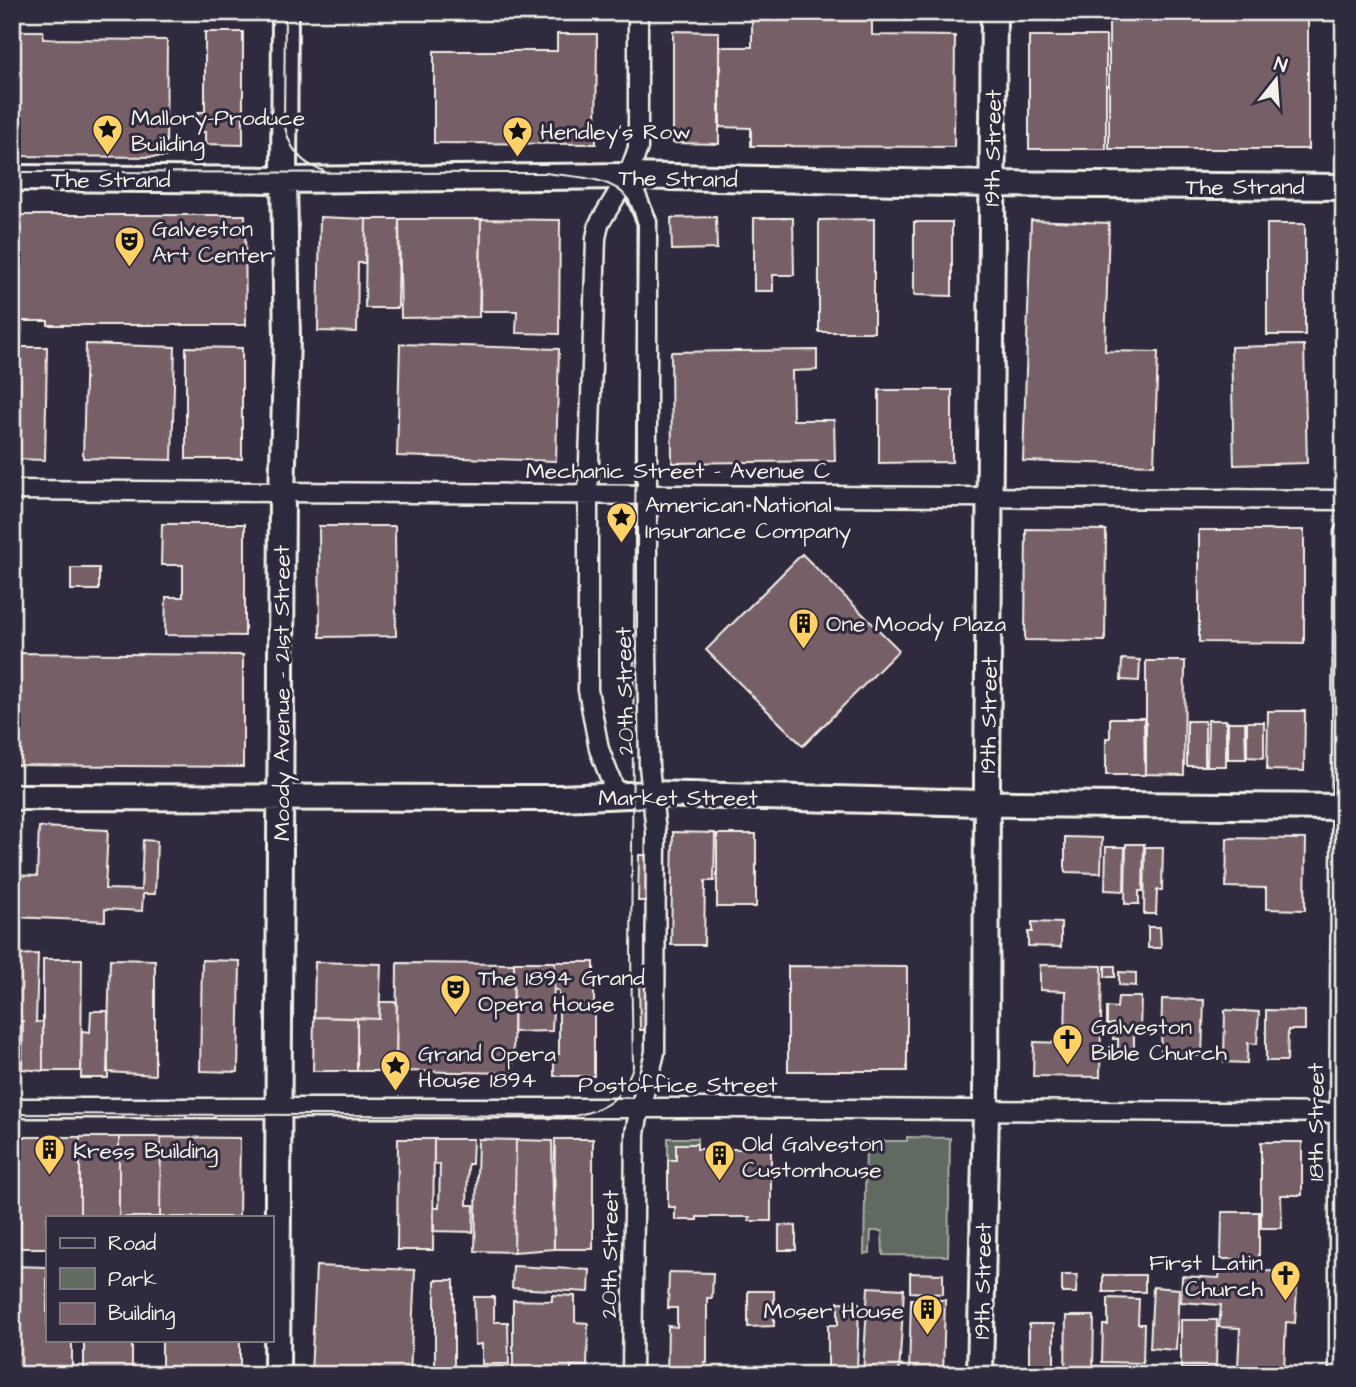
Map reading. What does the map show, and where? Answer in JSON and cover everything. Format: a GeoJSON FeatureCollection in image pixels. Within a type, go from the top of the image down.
{"type":"FeatureCollection","features":[{"type":"Feature","properties":{"kind":"street","name":"Moody Avenue - 21st Street"},"geometry":{"type":"LineString","coordinates":[[277,1375],[282,492],[287,339],[285,12]]}},
{"type":"Feature","properties":{"kind":"street","name":"20th Street"},"geometry":{"type":"LineString","coordinates":[[617,796],[599,749],[588,690],[587,494],[596,238],[599,224],[628,176],[638,148],[638,12]]}},
{"type":"Feature","properties":{"kind":"street","name":"19th Street"},"geometry":{"type":"LineString","coordinates":[[980,1375],[986,1110],[994,12]]}},
{"type":"Feature","properties":{"kind":"street","name":"The Strand"},"geometry":{"type":"LineString","coordinates":[[12,178],[284,180],[628,176],[992,184],[1344,187]]}},
{"type":"Feature","properties":{"kind":"street","name":"20th Street"},"geometry":{"type":"LineString","coordinates":[[628,176],[647,222],[647,652],[651,794],[656,832],[654,1052],[650,1076],[638,1109],[635,1133],[632,1375]]}},
{"type":"Feature","properties":{"kind":"street","name":"Mechanic Street - Avenue C"},"geometry":{"type":"LineString","coordinates":[[12,490],[1344,500]]}},
{"type":"Feature","properties":{"kind":"street","name":"18th Street"},"geometry":{"type":"LineString","coordinates":[[1339,1375],[1344,533]]}},
{"type":"Feature","properties":{"kind":"street","name":"Market Street"},"geometry":{"type":"LineString","coordinates":[[12,797],[651,794],[987,803],[1342,807]]}},
{"type":"Feature","properties":{"kind":"street","name":"Postoffice Street"},"geometry":{"type":"LineString","coordinates":[[12,1108],[1341,1113]]}},
{"type":"Feature","properties":{"kind":"green space"},"geometry":{"type":"Polygon","coordinates":[[[907,1137],[950,1138],[948,1256],[883,1255],[882,1231],[871,1231],[870,1253],[864,1254],[866,1141],[907,1141],[907,1137]]]}},
{"type":"Feature","properties":{"kind":"green space"},"geometry":{"type":"Polygon","coordinates":[[[668,1138],[697,1138],[697,1144],[676,1144],[676,1160],[668,1160],[668,1138]]]}},
{"type":"Feature","properties":{"kind":"building"},"geometry":{"type":"Polygon","coordinates":[[[409,12],[409,15],[307,14],[409,12]]]}},
{"type":"Feature","properties":{"kind":"building"},"geometry":{"type":"Polygon","coordinates":[[[675,12],[752,12],[752,16],[675,16],[675,12]]]}},
{"type":"Feature","properties":{"kind":"building"},"geometry":{"type":"Polygon","coordinates":[[[752,12],[958,12],[958,20],[872,20],[872,35],[955,36],[954,147],[751,146],[751,128],[720,127],[720,47],[752,47],[752,12]]]}},
{"type":"Feature","properties":{"kind":"building"},"geometry":{"type":"Polygon","coordinates":[[[1029,12],[1109,12],[1109,16],[1029,16],[1029,12]]]}},
{"type":"Feature","properties":{"kind":"building"},"geometry":{"type":"Polygon","coordinates":[[[1109,12],[1308,12],[1308,149],[1109,149],[1109,12]]]}},
{"type":"Feature","properties":{"kind":"building"},"geometry":{"type":"Polygon","coordinates":[[[12,31],[43,31],[43,39],[167,40],[166,157],[12,156],[12,31]]]}},
{"type":"Feature","properties":{"kind":"building"},"geometry":{"type":"Polygon","coordinates":[[[673,31],[719,32],[719,144],[673,143],[673,31]]]}},
{"type":"Feature","properties":{"kind":"building"},"geometry":{"type":"Polygon","coordinates":[[[205,32],[243,32],[243,145],[205,144],[205,132],[197,132],[198,112],[205,112],[205,32]]]}},
{"type":"Feature","properties":{"kind":"building"},"geometry":{"type":"Polygon","coordinates":[[[557,34],[597,34],[596,144],[434,143],[434,51],[557,51],[557,34]]]}},
{"type":"Feature","properties":{"kind":"building"},"geometry":{"type":"Polygon","coordinates":[[[1029,36],[1106,36],[1106,149],[1029,149],[1029,36]]]}},
{"type":"Feature","properties":{"kind":"building","name":"Galveston Art Center"},"geometry":{"type":"Polygon","coordinates":[[[12,215],[245,215],[246,325],[48,325],[48,321],[22,321],[22,333],[12,333],[12,215]]]}},
{"type":"Feature","properties":{"kind":"building"},"geometry":{"type":"Polygon","coordinates":[[[320,217],[366,219],[365,263],[358,263],[357,332],[318,331],[320,217]]]}},
{"type":"Feature","properties":{"kind":"building"},"geometry":{"type":"Polygon","coordinates":[[[716,217],[717,249],[672,250],[671,218],[716,217]]]}},
{"type":"Feature","properties":{"kind":"building"},"geometry":{"type":"Polygon","coordinates":[[[754,218],[793,218],[794,275],[773,275],[773,291],[754,291],[754,218]]]}},
{"type":"Feature","properties":{"kind":"building"},"geometry":{"type":"Polygon","coordinates":[[[366,219],[399,219],[398,308],[365,308],[366,219]]]}},
{"type":"Feature","properties":{"kind":"building"},"geometry":{"type":"Polygon","coordinates":[[[399,219],[481,219],[479,317],[401,318],[399,219]]]}},
{"type":"Feature","properties":{"kind":"building"},"geometry":{"type":"Polygon","coordinates":[[[481,219],[560,220],[559,334],[516,333],[517,311],[480,311],[481,219]]]}},
{"type":"Feature","properties":{"kind":"building"},"geometry":{"type":"Polygon","coordinates":[[[874,219],[874,332],[819,332],[819,220],[874,219]]]}},
{"type":"Feature","properties":{"kind":"building"},"geometry":{"type":"Polygon","coordinates":[[[1031,220],[1109,223],[1105,351],[1158,352],[1154,465],[1023,461],[1031,220]]]}},
{"type":"Feature","properties":{"kind":"building"},"geometry":{"type":"Polygon","coordinates":[[[914,222],[952,222],[952,296],[914,295],[914,222]]]}},
{"type":"Feature","properties":{"kind":"building"},"geometry":{"type":"Polygon","coordinates":[[[1267,224],[1305,224],[1305,335],[1267,335],[1267,224]]]}},
{"type":"Feature","properties":{"kind":"building"},"geometry":{"type":"Polygon","coordinates":[[[86,344],[175,347],[172,460],[83,458],[86,344]]]}},
{"type":"Feature","properties":{"kind":"building"},"geometry":{"type":"Polygon","coordinates":[[[400,344],[559,349],[556,461],[397,456],[400,344]]]}},
{"type":"Feature","properties":{"kind":"building"},"geometry":{"type":"Polygon","coordinates":[[[1304,345],[1307,463],[1234,465],[1231,347],[1304,345]]]}},
{"type":"Feature","properties":{"kind":"building"},"geometry":{"type":"Polygon","coordinates":[[[12,347],[47,347],[45,460],[12,459],[12,347]]]}},
{"type":"Feature","properties":{"kind":"building"},"geometry":{"type":"Polygon","coordinates":[[[186,347],[242,348],[242,459],[186,459],[186,347]]]}},
{"type":"Feature","properties":{"kind":"building"},"geometry":{"type":"Polygon","coordinates":[[[817,350],[817,370],[792,371],[793,420],[834,420],[835,461],[672,463],[671,352],[817,350]]]}},
{"type":"Feature","properties":{"kind":"building"},"geometry":{"type":"Polygon","coordinates":[[[879,390],[952,390],[952,462],[879,463],[879,390]]]}},
{"type":"Feature","properties":{"kind":"building"},"geometry":{"type":"Polygon","coordinates":[[[162,524],[245,524],[245,636],[165,635],[166,597],[183,597],[183,565],[161,565],[162,524]]]}},
{"type":"Feature","properties":{"kind":"building"},"geometry":{"type":"Polygon","coordinates":[[[319,526],[395,526],[396,636],[320,637],[319,526]]]}},
{"type":"Feature","properties":{"kind":"building"},"geometry":{"type":"Polygon","coordinates":[[[1026,529],[1106,530],[1105,641],[1025,640],[1026,529]]]}},
{"type":"Feature","properties":{"kind":"building"},"geometry":{"type":"Polygon","coordinates":[[[1199,530],[1304,530],[1304,643],[1199,642],[1199,530]]]}},
{"type":"Feature","properties":{"kind":"building","name":"One Moody Plaza"},"geometry":{"type":"Polygon","coordinates":[[[802,554],[899,650],[803,746],[706,650],[802,554]]]}},
{"type":"Feature","properties":{"kind":"building"},"geometry":{"type":"Polygon","coordinates":[[[71,568],[99,568],[99,590],[71,590],[71,568]]]}},
{"type":"Feature","properties":{"kind":"building"},"geometry":{"type":"Polygon","coordinates":[[[12,653],[243,655],[243,767],[12,765],[12,653]]]}},
{"type":"Feature","properties":{"kind":"building"},"geometry":{"type":"Polygon","coordinates":[[[1122,659],[1140,660],[1139,681],[1121,680],[1122,659]]]}},
{"type":"Feature","properties":{"kind":"building"},"geometry":{"type":"Polygon","coordinates":[[[1146,661],[1185,661],[1184,775],[1146,774],[1146,661]]]}},
{"type":"Feature","properties":{"kind":"building"},"geometry":{"type":"Polygon","coordinates":[[[1268,711],[1305,711],[1304,771],[1267,770],[1268,711]]]}},
{"type":"Feature","properties":{"kind":"building"},"geometry":{"type":"Polygon","coordinates":[[[1110,718],[1144,718],[1145,775],[1106,775],[1106,738],[1110,738],[1110,718]]]}},
{"type":"Feature","properties":{"kind":"building"},"geometry":{"type":"Polygon","coordinates":[[[1208,720],[1226,720],[1226,766],[1207,766],[1208,720]]]}},
{"type":"Feature","properties":{"kind":"building"},"geometry":{"type":"Polygon","coordinates":[[[1187,721],[1205,721],[1205,766],[1187,766],[1187,721]]]}},
{"type":"Feature","properties":{"kind":"building"},"geometry":{"type":"Polygon","coordinates":[[[1228,722],[1245,722],[1246,759],[1228,759],[1228,722]]]}},
{"type":"Feature","properties":{"kind":"building"},"geometry":{"type":"Polygon","coordinates":[[[1247,722],[1264,722],[1264,758],[1247,757],[1247,722]]]}},
{"type":"Feature","properties":{"kind":"building"},"geometry":{"type":"Polygon","coordinates":[[[39,827],[108,830],[105,889],[141,890],[143,840],[157,841],[155,894],[143,894],[142,911],[105,909],[105,921],[12,917],[12,875],[37,876],[39,827]]]}},
{"type":"Feature","properties":{"kind":"building"},"geometry":{"type":"Polygon","coordinates":[[[673,832],[715,833],[714,881],[705,881],[704,945],[671,945],[673,832]]]}},
{"type":"Feature","properties":{"kind":"building"},"geometry":{"type":"Polygon","coordinates":[[[717,834],[756,834],[756,907],[717,907],[717,834]]]}},
{"type":"Feature","properties":{"kind":"building"},"geometry":{"type":"Polygon","coordinates":[[[1065,837],[1102,838],[1101,873],[1065,872],[1065,837]]]}},
{"type":"Feature","properties":{"kind":"building"},"geometry":{"type":"Polygon","coordinates":[[[1227,838],[1306,839],[1305,910],[1266,909],[1266,888],[1226,887],[1227,838]]]}},
{"type":"Feature","properties":{"kind":"building"},"geometry":{"type":"Polygon","coordinates":[[[1126,844],[1144,844],[1143,891],[1139,891],[1139,904],[1125,904],[1126,844]]]}},
{"type":"Feature","properties":{"kind":"building"},"geometry":{"type":"Polygon","coordinates":[[[1106,847],[1125,847],[1124,891],[1105,890],[1106,847]]]}},
{"type":"Feature","properties":{"kind":"building"},"geometry":{"type":"Polygon","coordinates":[[[1145,847],[1163,847],[1162,890],[1157,890],[1156,914],[1144,914],[1145,847]]]}},
{"type":"Feature","properties":{"kind":"building"},"geometry":{"type":"Polygon","coordinates":[[[639,855],[646,855],[646,901],[638,901],[639,855]]]}},
{"type":"Feature","properties":{"kind":"building"},"geometry":{"type":"Polygon","coordinates":[[[1032,922],[1061,923],[1061,947],[1028,946],[1028,932],[1032,932],[1032,922]]]}},
{"type":"Feature","properties":{"kind":"building"},"geometry":{"type":"Polygon","coordinates":[[[1148,927],[1160,927],[1161,948],[1148,948],[1148,927]]]}},
{"type":"Feature","properties":{"kind":"building"},"geometry":{"type":"Polygon","coordinates":[[[38,954],[36,1022],[43,1021],[43,1071],[22,1069],[23,1021],[12,1021],[12,955],[38,954]]]}},
{"type":"Feature","properties":{"kind":"building"},"geometry":{"type":"Polygon","coordinates":[[[43,959],[82,959],[81,1071],[43,1071],[43,959]]]}},
{"type":"Feature","properties":{"kind":"building"},"geometry":{"type":"Polygon","coordinates":[[[110,959],[155,960],[155,1075],[107,1072],[110,959]]]}},
{"type":"Feature","properties":{"kind":"building"},"geometry":{"type":"Polygon","coordinates":[[[202,960],[240,961],[238,1072],[200,1071],[202,960]]]}},
{"type":"Feature","properties":{"kind":"building"},"geometry":{"type":"Polygon","coordinates":[[[315,962],[381,964],[379,1019],[314,1017],[315,962]]]}},
{"type":"Feature","properties":{"kind":"building"},"geometry":{"type":"Polygon","coordinates":[[[514,962],[555,962],[552,1031],[513,1032],[514,962]]]}},
{"type":"Feature","properties":{"kind":"building"},"geometry":{"type":"Polygon","coordinates":[[[555,962],[594,962],[594,1076],[554,1076],[554,1053],[559,1054],[559,991],[554,989],[555,962]]]}},
{"type":"Feature","properties":{"kind":"building","name":"The 1894 Grand Opera House"},"geometry":{"type":"Polygon","coordinates":[[[397,963],[514,964],[513,1073],[396,1071],[397,963]]]}},
{"type":"Feature","properties":{"kind":"building"},"geometry":{"type":"Polygon","coordinates":[[[1040,965],[1102,966],[1100,1077],[1033,1076],[1034,1042],[1065,1043],[1066,991],[1040,990],[1040,965]]]}},
{"type":"Feature","properties":{"kind":"building"},"geometry":{"type":"Polygon","coordinates":[[[788,966],[907,967],[907,1071],[788,1071],[788,966]]]}},
{"type":"Feature","properties":{"kind":"building"},"geometry":{"type":"Polygon","coordinates":[[[1105,966],[1115,966],[1115,977],[1105,977],[1105,966]]]}},
{"type":"Feature","properties":{"kind":"building"},"geometry":{"type":"Polygon","coordinates":[[[1119,972],[1136,973],[1136,986],[1119,985],[1119,972]]]}},
{"type":"Feature","properties":{"kind":"building"},"geometry":{"type":"Polygon","coordinates":[[[639,983],[645,983],[645,1030],[640,1030],[639,983]]]}},
{"type":"Feature","properties":{"kind":"building"},"geometry":{"type":"Polygon","coordinates":[[[1118,997],[1141,997],[1140,1035],[1134,1035],[1134,1052],[1131,1057],[1123,1057],[1118,1048],[1118,1039],[1113,1039],[1114,1024],[1107,1025],[1107,1007],[1117,1008],[1118,997]]]}},
{"type":"Feature","properties":{"kind":"building"},"geometry":{"type":"Polygon","coordinates":[[[1162,999],[1204,1000],[1202,1056],[1161,1055],[1162,999]]]}},
{"type":"Feature","properties":{"kind":"building"},"geometry":{"type":"Polygon","coordinates":[[[380,1002],[397,1002],[396,1071],[357,1071],[357,1018],[379,1019],[380,1002]]]}},
{"type":"Feature","properties":{"kind":"building"},"geometry":{"type":"Polygon","coordinates":[[[1225,1010],[1259,1012],[1257,1044],[1248,1043],[1247,1063],[1224,1062],[1225,1010]]]}},
{"type":"Feature","properties":{"kind":"building"},"geometry":{"type":"Polygon","coordinates":[[[1266,1010],[1305,1011],[1305,1030],[1288,1030],[1287,1061],[1266,1061],[1266,1010]]]}},
{"type":"Feature","properties":{"kind":"building"},"geometry":{"type":"Polygon","coordinates":[[[91,1011],[108,1011],[108,1078],[81,1078],[82,1031],[90,1032],[91,1011]]]}},
{"type":"Feature","properties":{"kind":"building"},"geometry":{"type":"Polygon","coordinates":[[[314,1017],[357,1018],[357,1071],[313,1071],[314,1017]]]}},
{"type":"Feature","properties":{"kind":"building"},"geometry":{"type":"Polygon","coordinates":[[[12,1021],[23,1021],[22,1069],[12,1069],[12,1021]]]}},
{"type":"Feature","properties":{"kind":"building"},"geometry":{"type":"Polygon","coordinates":[[[12,1137],[21,1137],[20,1248],[12,1248],[12,1137]]]}},
{"type":"Feature","properties":{"kind":"building","name":"Kress Building"},"geometry":{"type":"Polygon","coordinates":[[[21,1137],[80,1137],[80,1216],[46,1216],[46,1248],[20,1248],[21,1137]]]}},
{"type":"Feature","properties":{"kind":"building"},"geometry":{"type":"Polygon","coordinates":[[[80,1137],[119,1137],[119,1216],[80,1216],[80,1137]]]}},
{"type":"Feature","properties":{"kind":"building"},"geometry":{"type":"Polygon","coordinates":[[[119,1137],[161,1137],[160,1216],[119,1216],[119,1137]]]}},
{"type":"Feature","properties":{"kind":"building"},"geometry":{"type":"Polygon","coordinates":[[[161,1137],[240,1138],[239,1216],[160,1216],[161,1137]]]}},
{"type":"Feature","properties":{"kind":"building"},"geometry":{"type":"Polygon","coordinates":[[[398,1139],[434,1139],[433,1250],[397,1250],[398,1139]]]}},
{"type":"Feature","properties":{"kind":"building"},"geometry":{"type":"Polygon","coordinates":[[[434,1139],[473,1139],[472,1164],[468,1164],[467,1205],[474,1205],[473,1232],[434,1231],[434,1208],[439,1208],[440,1164],[434,1164],[434,1139]]]}},
{"type":"Feature","properties":{"kind":"building"},"geometry":{"type":"Polygon","coordinates":[[[478,1139],[516,1140],[514,1252],[475,1251],[478,1139]]]}},
{"type":"Feature","properties":{"kind":"building"},"geometry":{"type":"Polygon","coordinates":[[[555,1139],[593,1139],[593,1249],[554,1249],[555,1139]]]}},
{"type":"Feature","properties":{"kind":"building"},"geometry":{"type":"Polygon","coordinates":[[[516,1140],[552,1141],[554,1249],[514,1252],[516,1140]]]}},
{"type":"Feature","properties":{"kind":"building"},"geometry":{"type":"Polygon","coordinates":[[[1261,1142],[1302,1142],[1302,1195],[1281,1195],[1282,1228],[1261,1228],[1261,1142]]]}},
{"type":"Feature","properties":{"kind":"building","name":"Old Galveston Customhouse"},"geometry":{"type":"Polygon","coordinates":[[[676,1144],[697,1144],[697,1149],[750,1149],[750,1145],[771,1145],[771,1221],[749,1221],[750,1217],[697,1217],[697,1220],[675,1220],[675,1207],[668,1207],[668,1160],[676,1160],[676,1144]]]}},
{"type":"Feature","properties":{"kind":"building"},"geometry":{"type":"Polygon","coordinates":[[[1222,1212],[1259,1212],[1259,1259],[1221,1259],[1222,1212]]]}},
{"type":"Feature","properties":{"kind":"building"},"geometry":{"type":"Polygon","coordinates":[[[779,1225],[796,1226],[796,1250],[779,1250],[779,1225]]]}},
{"type":"Feature","properties":{"kind":"building"},"geometry":{"type":"Polygon","coordinates":[[[12,1266],[46,1267],[46,1342],[72,1342],[72,1375],[12,1375],[12,1266]]]}},
{"type":"Feature","properties":{"kind":"building"},"geometry":{"type":"Polygon","coordinates":[[[316,1266],[415,1270],[410,1375],[311,1375],[316,1266]]]}},
{"type":"Feature","properties":{"kind":"building"},"geometry":{"type":"Polygon","coordinates":[[[513,1266],[590,1270],[589,1292],[512,1288],[513,1266]]]}},
{"type":"Feature","properties":{"kind":"building"},"geometry":{"type":"Polygon","coordinates":[[[1220,1270],[1298,1272],[1295,1323],[1286,1322],[1284,1369],[1238,1366],[1240,1328],[1219,1327],[1221,1305],[1181,1302],[1182,1276],[1219,1278],[1220,1270]]]}},
{"type":"Feature","properties":{"kind":"building"},"geometry":{"type":"Polygon","coordinates":[[[669,1272],[713,1273],[712,1298],[707,1298],[707,1363],[704,1363],[704,1375],[667,1375],[668,1326],[677,1327],[677,1308],[668,1308],[669,1272]]]}},
{"type":"Feature","properties":{"kind":"building"},"geometry":{"type":"Polygon","coordinates":[[[910,1273],[943,1274],[943,1294],[910,1292],[910,1273]]]}},
{"type":"Feature","properties":{"kind":"building"},"geometry":{"type":"Polygon","coordinates":[[[1062,1275],[1077,1275],[1076,1293],[1062,1293],[1062,1275]]]}},
{"type":"Feature","properties":{"kind":"building"},"geometry":{"type":"Polygon","coordinates":[[[1103,1275],[1145,1275],[1145,1292],[1103,1292],[1103,1275]]]}},
{"type":"Feature","properties":{"kind":"building"},"geometry":{"type":"Polygon","coordinates":[[[435,1280],[454,1280],[454,1375],[435,1375],[435,1280]]]}},
{"type":"Feature","properties":{"kind":"building"},"geometry":{"type":"Polygon","coordinates":[[[868,1287],[904,1289],[899,1375],[863,1375],[868,1287]]]}},
{"type":"Feature","properties":{"kind":"building"},"geometry":{"type":"Polygon","coordinates":[[[1153,1287],[1179,1289],[1176,1350],[1150,1348],[1153,1287]]]}},
{"type":"Feature","properties":{"kind":"building"},"geometry":{"type":"Polygon","coordinates":[[[748,1291],[774,1291],[774,1326],[748,1327],[748,1291]]]}},
{"type":"Feature","properties":{"kind":"building"},"geometry":{"type":"Polygon","coordinates":[[[552,1295],[575,1296],[575,1322],[588,1323],[587,1366],[571,1366],[571,1375],[513,1375],[513,1300],[552,1301],[552,1295]]]}},
{"type":"Feature","properties":{"kind":"building"},"geometry":{"type":"Polygon","coordinates":[[[474,1297],[494,1297],[494,1322],[508,1322],[509,1364],[482,1364],[482,1344],[475,1345],[474,1297]]]}},
{"type":"Feature","properties":{"kind":"building"},"geometry":{"type":"Polygon","coordinates":[[[1108,1298],[1139,1299],[1138,1324],[1144,1324],[1143,1363],[1102,1362],[1103,1325],[1108,1325],[1108,1298]]]}},
{"type":"Feature","properties":{"kind":"building","name":"Moser House"},"geometry":{"type":"Polygon","coordinates":[[[911,1299],[945,1300],[943,1375],[909,1375],[911,1299]]]}},
{"type":"Feature","properties":{"kind":"building"},"geometry":{"type":"Polygon","coordinates":[[[838,1302],[859,1303],[857,1370],[828,1369],[828,1325],[838,1325],[838,1302]]]}},
{"type":"Feature","properties":{"kind":"building"},"geometry":{"type":"Polygon","coordinates":[[[1066,1316],[1094,1316],[1093,1374],[1065,1374],[1066,1316]]]}},
{"type":"Feature","properties":{"kind":"building"},"geometry":{"type":"Polygon","coordinates":[[[1181,1320],[1217,1320],[1216,1369],[1181,1369],[1181,1320]]]}},
{"type":"Feature","properties":{"kind":"building"},"geometry":{"type":"Polygon","coordinates":[[[1029,1324],[1054,1324],[1054,1367],[1029,1368],[1029,1324]]]}},
{"type":"Feature","properties":{"kind":"building"},"geometry":{"type":"Polygon","coordinates":[[[84,1342],[132,1342],[132,1375],[84,1375],[84,1342]]]}},
{"type":"Feature","properties":{"kind":"building"},"geometry":{"type":"Polygon","coordinates":[[[162,1342],[240,1342],[240,1375],[162,1375],[162,1342]]]}},
{"type":"Feature","properties":{"kind":"tram line"},"geometry":{"type":"LineString","coordinates":[[285,12],[286,131],[301,159],[324,171]]}},
{"type":"Feature","properties":{"kind":"tram line"},"geometry":{"type":"LineString","coordinates":[[12,172],[546,173],[590,179],[621,191],[628,199],[638,225],[631,953],[633,1067],[623,1088],[604,1106],[574,1116],[12,1114]]}},
{"type":"Feature","properties":{"kind":"place","name":"Mallory-Produce Building"},"geometry":{"type":"Point","coordinates":[108,157]}},
{"type":"Feature","properties":{"kind":"place","name":"Hendley's Row"},"geometry":{"type":"Point","coordinates":[517,158]}},
{"type":"Feature","properties":{"kind":"place","name":"Galveston Art Center"},"geometry":{"type":"Point","coordinates":[129,268]}},
{"type":"Feature","properties":{"kind":"place","name":"American National Insurance Company"},"geometry":{"type":"Point","coordinates":[622,544]}},
{"type":"Feature","properties":{"kind":"place","name":"One Moody Plaza"},"geometry":{"type":"Point","coordinates":[803,650]}},
{"type":"Feature","properties":{"kind":"place","name":"The 1894 Grand Opera House"},"geometry":{"type":"Point","coordinates":[455,1017]}},
{"type":"Feature","properties":{"kind":"place","name":"Galveston Bible Church"},"geometry":{"type":"Point","coordinates":[1068,1066]}},
{"type":"Feature","properties":{"kind":"place","name":"Grand Opera House 1894"},"geometry":{"type":"Point","coordinates":[395,1093]}},
{"type":"Feature","properties":{"kind":"place","name":"Kress Building"},"geometry":{"type":"Point","coordinates":[50,1177]}},
{"type":"Feature","properties":{"kind":"place","name":"Old Galveston Customhouse"},"geometry":{"type":"Point","coordinates":[719,1183]}},
{"type":"Feature","properties":{"kind":"place","name":"First Latin Church"},"geometry":{"type":"Point","coordinates":[1286,1302]}},
{"type":"Feature","properties":{"kind":"place","name":"Moser House"},"geometry":{"type":"Point","coordinates":[927,1337]}}]}
